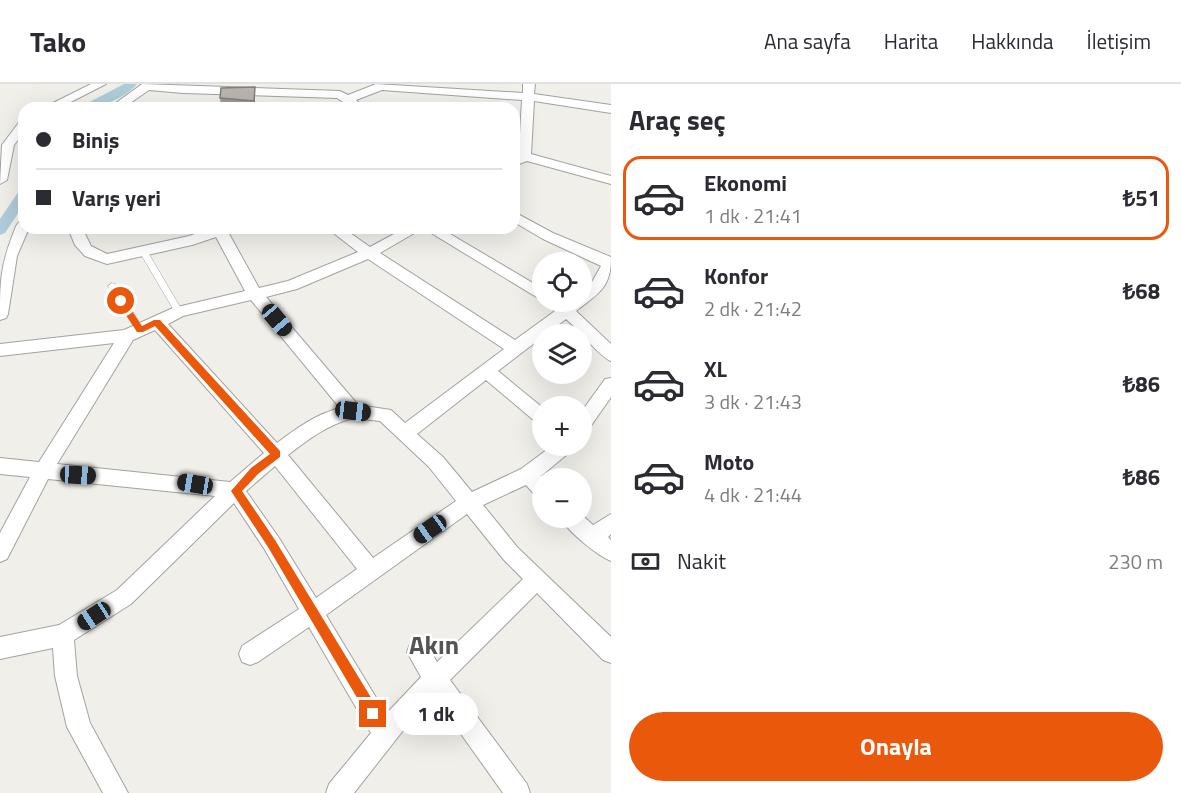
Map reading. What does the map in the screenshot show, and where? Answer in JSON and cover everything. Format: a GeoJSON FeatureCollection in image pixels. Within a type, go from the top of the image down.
{"type":"FeatureCollection","features":[{"type":"Feature","properties":{"kind":"street"},"geometry":{"type":"LineString","coordinates":[[62,102],[100,84]]}},
{"type":"Feature","properties":{"kind":"street"},"geometry":{"type":"LineString","coordinates":[[520,144],[529,84]]}},
{"type":"Feature","properties":{"kind":"street"},"geometry":{"type":"LineString","coordinates":[[124,102],[149,85],[183,90],[294,94],[313,89],[340,95],[353,102]]}},
{"type":"Feature","properties":{"kind":"street"},"geometry":{"type":"LineString","coordinates":[[349,99],[382,85],[453,93],[507,94],[611,109]]}},
{"type":"Feature","properties":{"kind":"street"},"geometry":{"type":"LineString","coordinates":[[292,102],[294,94]]}},
{"type":"Feature","properties":{"kind":"street"},"geometry":{"type":"LineString","coordinates":[[0,180],[8,145],[16,133]]}},
{"type":"Feature","properties":{"kind":"street"},"geometry":{"type":"LineString","coordinates":[[520,157],[611,180]]}},
{"type":"Feature","properties":{"kind":"street"},"geometry":{"type":"LineString","coordinates":[[520,220],[548,236],[611,263],[598,285],[592,290]]}},
{"type":"Feature","properties":{"kind":"street"},"geometry":{"type":"LineString","coordinates":[[0,314],[10,256],[20,234]]}},
{"type":"Feature","properties":{"kind":"street"},"geometry":{"type":"LineString","coordinates":[[78,234],[88,254],[96,258],[117,258],[204,234]]}},
{"type":"Feature","properties":{"kind":"street"},"geometry":{"type":"LineString","coordinates":[[224,234],[254,293],[353,411]]}},
{"type":"Feature","properties":{"kind":"street"},"geometry":{"type":"LineString","coordinates":[[342,234],[516,349]]}},
{"type":"Feature","properties":{"kind":"street"},"geometry":{"type":"LineString","coordinates":[[0,350],[141,330],[179,312],[292,285],[369,253],[405,234]]}},
{"type":"Feature","properties":{"kind":"street"},"geometry":{"type":"LineString","coordinates":[[440,234],[532,289]]}},
{"type":"Feature","properties":{"kind":"street"},"geometry":{"type":"LineString","coordinates":[[405,433],[516,349],[556,312]]}},
{"type":"Feature","properties":{"kind":"street"},"geometry":{"type":"LineString","coordinates":[[573,312],[611,355]]}},
{"type":"Feature","properties":{"kind":"street"},"geometry":{"type":"LineString","coordinates":[[141,330],[276,454],[371,571]]}},
{"type":"Feature","properties":{"kind":"street"},"geometry":{"type":"LineString","coordinates":[[0,553],[44,471],[141,330]]}},
{"type":"Feature","properties":{"kind":"street"},"geometry":{"type":"LineString","coordinates":[[487,371],[532,409]]}},
{"type":"Feature","properties":{"kind":"street"},"geometry":{"type":"LineString","coordinates":[[592,411],[611,384]]}},
{"type":"Feature","properties":{"kind":"street"},"geometry":{"type":"LineString","coordinates":[[0,648],[63,635],[124,597],[236,491],[254,471],[324,421],[353,411],[386,415],[436,462],[511,554],[611,652]]}},
{"type":"Feature","properties":{"kind":"street"},"geometry":{"type":"LineString","coordinates":[[250,654],[468,502],[528,476],[553,456]]}},
{"type":"Feature","properties":{"kind":"street"},"geometry":{"type":"LineString","coordinates":[[0,466],[174,481],[236,491],[272,544],[385,734]]}},
{"type":"Feature","properties":{"kind":"street"},"geometry":{"type":"LineString","coordinates":[[528,476],[532,480]]}},
{"type":"Feature","properties":{"kind":"street"},"geometry":{"type":"LineString","coordinates":[[592,537],[611,523]]}},
{"type":"Feature","properties":{"kind":"street"},"geometry":{"type":"LineString","coordinates":[[582,528],[611,552]]}},
{"type":"Feature","properties":{"kind":"street"},"geometry":{"type":"LineString","coordinates":[[338,793],[408,706],[537,579]]}},
{"type":"Feature","properties":{"kind":"street"},"geometry":{"type":"LineString","coordinates":[[63,635],[66,676],[79,727],[116,793]]}},
{"type":"Feature","properties":{"kind":"street"},"geometry":{"type":"LineString","coordinates":[[418,651],[435,679],[518,793]]}},
{"type":"Feature","properties":{"kind":"lane"},"geometry":{"type":"LineString","coordinates":[[143,251],[179,312]]}},
{"type":"Feature","properties":{"kind":"lane"},"geometry":{"type":"LineString","coordinates":[[112,286],[141,330]]}},
{"type":"Feature","properties":{"kind":"building"},"geometry":{"type":"Polygon","coordinates":[[[255,87],[254,101],[220,98],[221,88],[255,87]]]}},
{"type":"Feature","properties":{"kind":"waterway"},"geometry":{"type":"LineString","coordinates":[[98,102],[120,92],[131,84]]}},
{"type":"Feature","properties":{"kind":"waterway"},"geometry":{"type":"LineString","coordinates":[[0,230],[18,203]]}},
{"type":"Feature","properties":{"kind":"district","name":"Akın"},"geometry":{"type":"Point","coordinates":[434,644]}},
{"type":"Feature","properties":{"kind":"route"},"geometry":{"type":"LineString","coordinates":[[121,301],[140,330],[157,322],[188,360],[276,454],[254,471],[236,491],[272,544],[373,714]]}}]}
